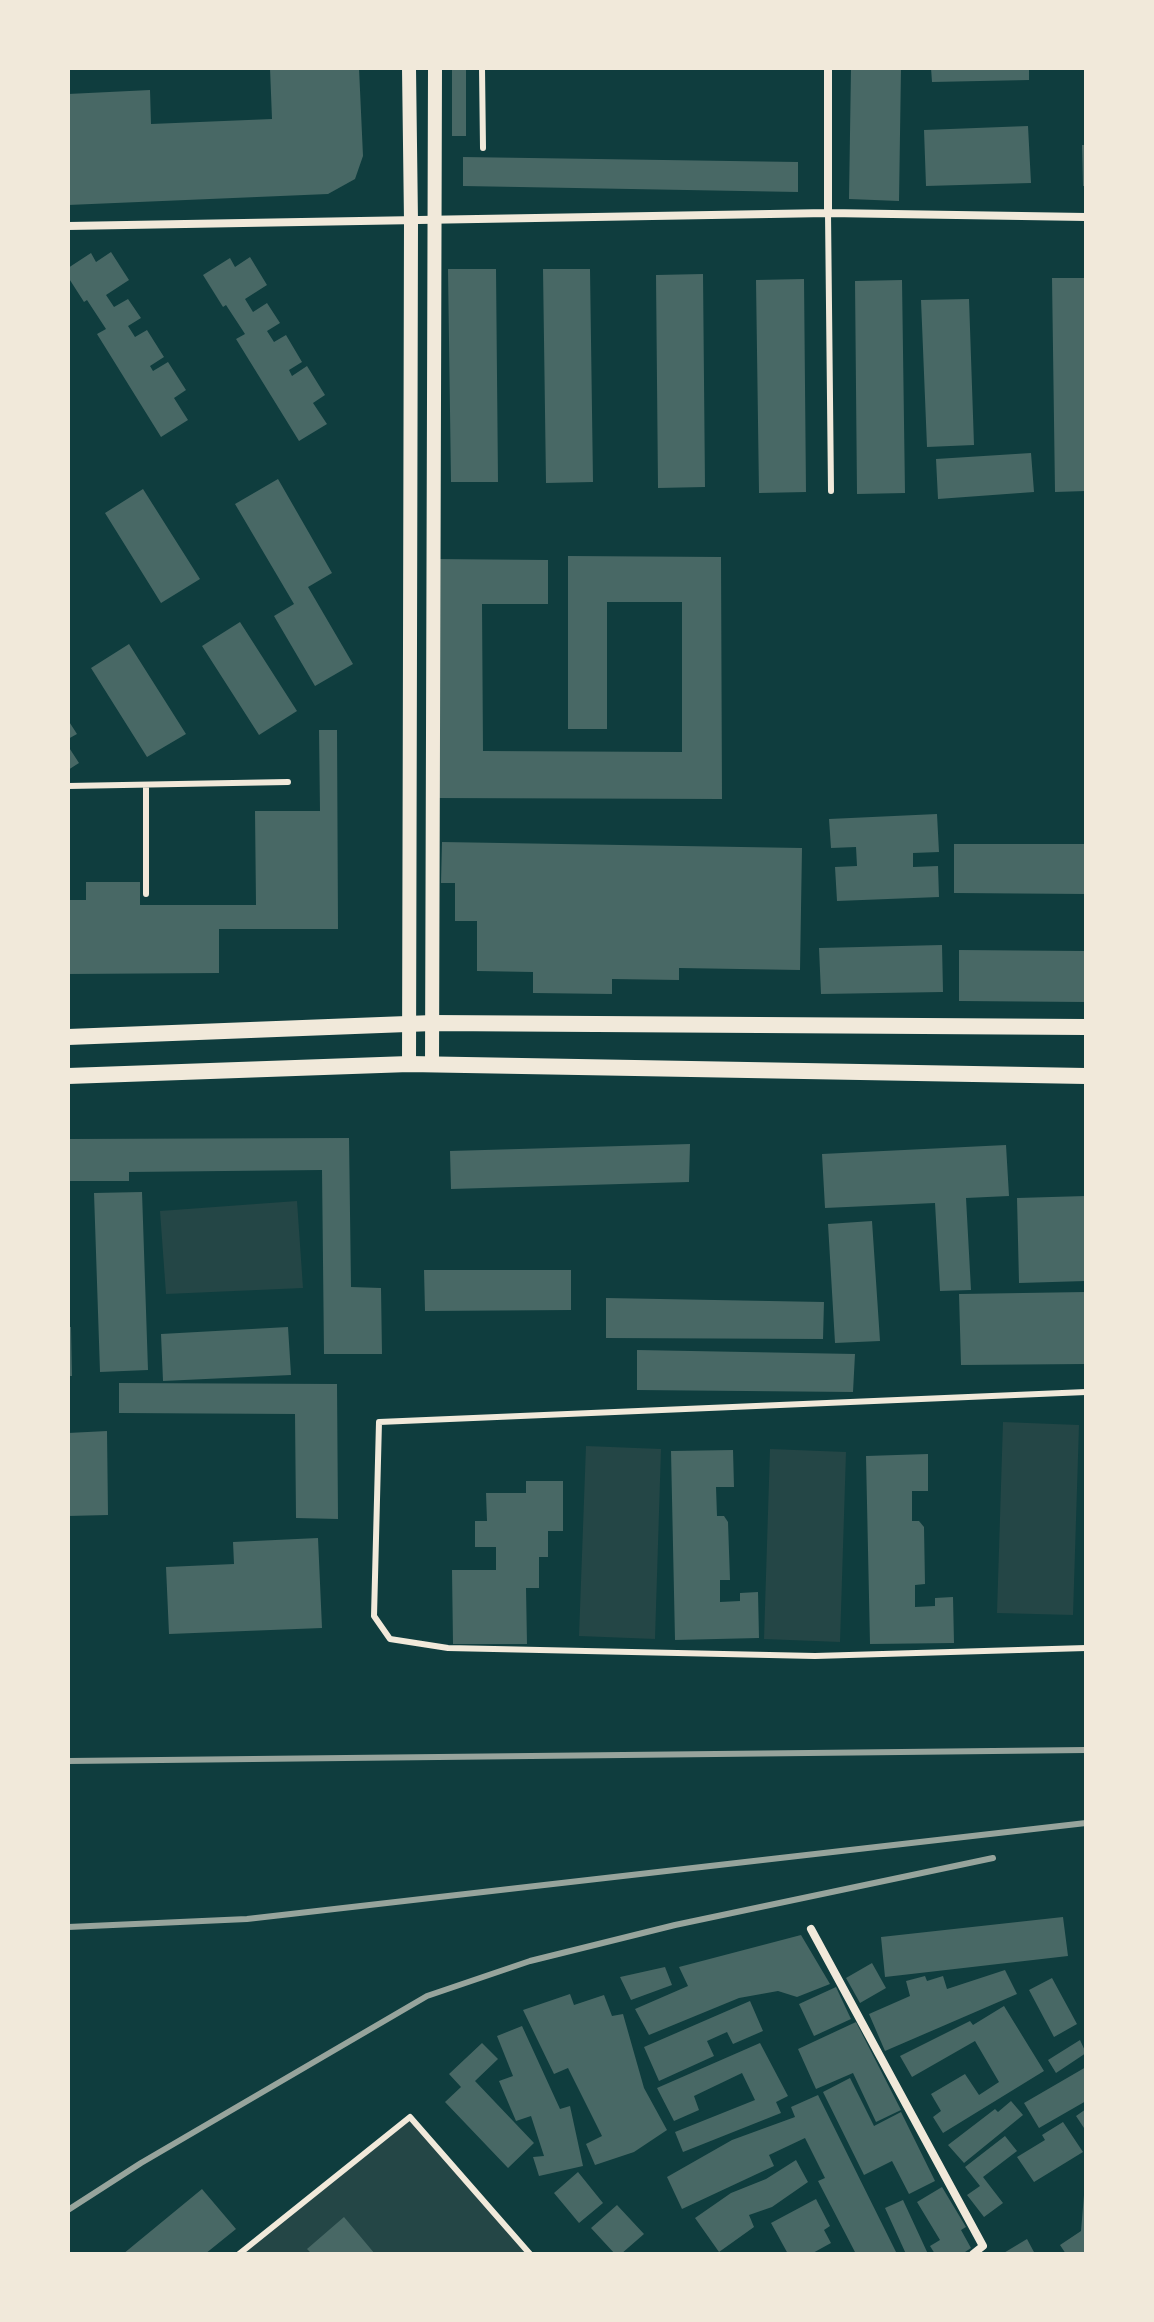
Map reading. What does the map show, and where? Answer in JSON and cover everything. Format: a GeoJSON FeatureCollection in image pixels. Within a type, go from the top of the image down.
{"type":"FeatureCollection","features":[{"type":"Feature","properties":{"kind":"main road"},"geometry":{"type":"LineString","coordinates":[[68,1037],[433,1023],[1086,1027]]}},
{"type":"Feature","properties":{"kind":"main road"},"geometry":{"type":"LineString","coordinates":[[68,1076],[432,1064],[1086,1076]]}},
{"type":"Feature","properties":{"kind":"street"},"geometry":{"type":"LineString","coordinates":[[409,68],[409,1064]]}},
{"type":"Feature","properties":{"kind":"street"},"geometry":{"type":"LineString","coordinates":[[432,1064],[435,68]]}},
{"type":"Feature","properties":{"kind":"street"},"geometry":{"type":"LineString","coordinates":[[828,68],[828,213]]}},
{"type":"Feature","properties":{"kind":"street"},"geometry":{"type":"LineString","coordinates":[[68,226],[828,213],[1086,217]]}},
{"type":"Feature","properties":{"kind":"street"},"geometry":{"type":"LineString","coordinates":[[811,1929],[983,2246],[973,2254]]}},
{"type":"Feature","properties":{"kind":"lane"},"geometry":{"type":"LineString","coordinates":[[482,68],[483,148]]}},
{"type":"Feature","properties":{"kind":"lane"},"geometry":{"type":"LineString","coordinates":[[828,213],[831,491]]}},
{"type":"Feature","properties":{"kind":"lane"},"geometry":{"type":"LineString","coordinates":[[68,786],[288,782]]}},
{"type":"Feature","properties":{"kind":"lane"},"geometry":{"type":"LineString","coordinates":[[146,785],[146,894]]}},
{"type":"Feature","properties":{"kind":"lane"},"geometry":{"type":"LineString","coordinates":[[1086,1392],[379,1422],[374,1616],[390,1639],[448,1648],[815,1656],[1086,1648]]}},
{"type":"Feature","properties":{"kind":"lane"},"geometry":{"type":"LineString","coordinates":[[239,2254],[410,2117],[530,2254]]}},
{"type":"Feature","properties":{"kind":"shaded area"},"geometry":{"type":"Polygon","coordinates":[[[297,1201],[303,1288],[166,1294],[160,1211],[297,1201]]]}},
{"type":"Feature","properties":{"kind":"shaded area"},"geometry":{"type":"Polygon","coordinates":[[[1003,1422],[1079,1425],[1073,1615],[997,1613],[1003,1422]]]}},
{"type":"Feature","properties":{"kind":"shaded area"},"geometry":{"type":"Polygon","coordinates":[[[586,1446],[661,1449],[655,1639],[579,1636],[586,1446]]]}},
{"type":"Feature","properties":{"kind":"shaded area"},"geometry":{"type":"Polygon","coordinates":[[[770,1449],[846,1452],[840,1642],[764,1639],[770,1449]]]}},
{"type":"Feature","properties":{"kind":"shaded area"},"geometry":{"type":"Polygon","coordinates":[[[410,2117],[530,2254],[239,2254],[410,2117]]]}},
{"type":"Feature","properties":{"kind":"building"},"geometry":{"type":"Polygon","coordinates":[[[270,68],[359,68],[363,156],[355,179],[328,194],[68,205],[68,94],[150,90],[151,124],[272,119],[270,68]]]}},
{"type":"Feature","properties":{"kind":"building"},"geometry":{"type":"Polygon","coordinates":[[[452,68],[466,68],[466,136],[452,136],[452,68]]]}},
{"type":"Feature","properties":{"kind":"building"},"geometry":{"type":"Polygon","coordinates":[[[851,68],[901,68],[899,201],[849,199],[851,68]]]}},
{"type":"Feature","properties":{"kind":"building"},"geometry":{"type":"Polygon","coordinates":[[[931,68],[1029,68],[1029,80],[932,82],[931,68]]]}},
{"type":"Feature","properties":{"kind":"building"},"geometry":{"type":"Polygon","coordinates":[[[1028,126],[1031,183],[926,186],[924,130],[1028,126]]]}},
{"type":"Feature","properties":{"kind":"building"},"geometry":{"type":"Polygon","coordinates":[[[1082,145],[1086,145],[1086,186],[1083,186],[1082,145]]]}},
{"type":"Feature","properties":{"kind":"building"},"geometry":{"type":"Polygon","coordinates":[[[463,157],[798,162],[798,192],[463,186],[463,157]]]}},
{"type":"Feature","properties":{"kind":"building"},"geometry":{"type":"Polygon","coordinates":[[[111,252],[129,280],[106,295],[114,307],[128,299],[141,318],[128,326],[135,337],[147,330],[164,357],[150,366],[153,371],[168,362],[186,390],[174,398],[188,420],[161,437],[97,334],[106,329],[68,277],[68,268],[91,253],[96,262],[111,252]]]}},
{"type":"Feature","properties":{"kind":"building"},"geometry":{"type":"Polygon","coordinates":[[[250,257],[267,285],[245,299],[253,312],[267,303],[280,323],[267,331],[274,342],[286,335],[302,362],[289,370],[292,376],[307,366],[325,395],[313,403],[327,424],[299,441],[236,339],[245,334],[203,275],[230,258],[235,267],[250,257]]]}},
{"type":"Feature","properties":{"kind":"building"},"geometry":{"type":"Polygon","coordinates":[[[448,269],[496,269],[498,482],[451,482],[448,269]]]}},
{"type":"Feature","properties":{"kind":"building"},"geometry":{"type":"Polygon","coordinates":[[[543,269],[590,269],[593,482],[546,483],[543,269]]]}},
{"type":"Feature","properties":{"kind":"building"},"geometry":{"type":"Polygon","coordinates":[[[703,274],[705,487],[658,488],[656,275],[703,274]]]}},
{"type":"Feature","properties":{"kind":"building"},"geometry":{"type":"Polygon","coordinates":[[[1052,278],[1086,278],[1086,491],[1055,492],[1052,278]]]}},
{"type":"Feature","properties":{"kind":"building"},"geometry":{"type":"Polygon","coordinates":[[[804,279],[806,492],[759,493],[756,280],[804,279]]]}},
{"type":"Feature","properties":{"kind":"building"},"geometry":{"type":"Polygon","coordinates":[[[902,280],[905,493],[857,494],[855,281],[902,280]]]}},
{"type":"Feature","properties":{"kind":"building"},"geometry":{"type":"Polygon","coordinates":[[[969,299],[974,445],[927,447],[921,300],[969,299]]]}},
{"type":"Feature","properties":{"kind":"building"},"geometry":{"type":"Polygon","coordinates":[[[1031,453],[1034,492],[938,499],[936,459],[1031,453]]]}},
{"type":"Feature","properties":{"kind":"building"},"geometry":{"type":"Polygon","coordinates":[[[278,479],[332,573],[308,587],[353,664],[315,686],[274,616],[294,604],[235,504],[278,479]]]}},
{"type":"Feature","properties":{"kind":"building"},"geometry":{"type":"Polygon","coordinates":[[[143,489],[200,579],[161,603],[105,513],[143,489]]]}},
{"type":"Feature","properties":{"kind":"building"},"geometry":{"type":"Polygon","coordinates":[[[568,556],[721,557],[722,799],[434,798],[434,559],[548,560],[548,604],[482,604],[483,751],[682,752],[682,602],[607,602],[607,729],[568,729],[568,556]]]}},
{"type":"Feature","properties":{"kind":"building"},"geometry":{"type":"Polygon","coordinates":[[[240,622],[297,711],[259,735],[202,646],[240,622]]]}},
{"type":"Feature","properties":{"kind":"building"},"geometry":{"type":"Polygon","coordinates":[[[129,644],[186,734],[147,757],[91,668],[129,644]]]}},
{"type":"Feature","properties":{"kind":"building"},"geometry":{"type":"Polygon","coordinates":[[[68,720],[77,734],[68,739],[68,720]]]}},
{"type":"Feature","properties":{"kind":"building"},"geometry":{"type":"Polygon","coordinates":[[[319,730],[337,730],[338,929],[219,929],[219,973],[68,974],[68,900],[86,900],[86,882],[140,882],[140,905],[256,905],[255,811],[320,811],[319,730]]]}},
{"type":"Feature","properties":{"kind":"building"},"geometry":{"type":"Polygon","coordinates":[[[68,746],[79,763],[68,770],[68,746]]]}},
{"type":"Feature","properties":{"kind":"building"},"geometry":{"type":"Polygon","coordinates":[[[937,814],[939,852],[913,853],[913,867],[938,866],[939,897],[837,901],[835,867],[857,866],[856,847],[831,848],[829,819],[937,814]]]}},
{"type":"Feature","properties":{"kind":"building"},"geometry":{"type":"Polygon","coordinates":[[[442,842],[802,848],[800,970],[679,968],[679,980],[612,979],[612,994],[533,993],[533,972],[477,971],[477,921],[455,921],[455,883],[441,883],[442,842]]]}},
{"type":"Feature","properties":{"kind":"building"},"geometry":{"type":"Polygon","coordinates":[[[954,844],[1086,844],[1086,894],[954,893],[954,844]]]}},
{"type":"Feature","properties":{"kind":"building"},"geometry":{"type":"Polygon","coordinates":[[[942,945],[943,992],[821,994],[819,948],[942,945]]]}},
{"type":"Feature","properties":{"kind":"building"},"geometry":{"type":"Polygon","coordinates":[[[959,950],[1086,951],[1086,1002],[959,1001],[959,950]]]}},
{"type":"Feature","properties":{"kind":"building"},"geometry":{"type":"Polygon","coordinates":[[[349,1138],[351,1287],[381,1288],[382,1354],[324,1354],[322,1170],[129,1172],[129,1181],[68,1181],[68,1139],[349,1138]]]}},
{"type":"Feature","properties":{"kind":"building"},"geometry":{"type":"Polygon","coordinates":[[[690,1144],[689,1182],[451,1189],[450,1151],[690,1144]]]}},
{"type":"Feature","properties":{"kind":"building"},"geometry":{"type":"Polygon","coordinates":[[[1006,1145],[1009,1196],[966,1198],[971,1290],[940,1291],[935,1203],[825,1208],[822,1154],[1006,1145]]]}},
{"type":"Feature","properties":{"kind":"building"},"geometry":{"type":"Polygon","coordinates":[[[142,1192],[148,1370],[100,1372],[94,1193],[142,1192]]]}},
{"type":"Feature","properties":{"kind":"building"},"geometry":{"type":"Polygon","coordinates":[[[1086,1196],[1086,1281],[1019,1283],[1017,1198],[1086,1196]]]}},
{"type":"Feature","properties":{"kind":"building"},"geometry":{"type":"Polygon","coordinates":[[[872,1221],[880,1341],[835,1343],[828,1224],[872,1221]]]}},
{"type":"Feature","properties":{"kind":"building"},"geometry":{"type":"Polygon","coordinates":[[[424,1270],[571,1270],[571,1310],[425,1311],[424,1270]]]}},
{"type":"Feature","properties":{"kind":"building"},"geometry":{"type":"Polygon","coordinates":[[[1086,1292],[1086,1364],[961,1365],[959,1294],[1086,1292]]]}},
{"type":"Feature","properties":{"kind":"building"},"geometry":{"type":"Polygon","coordinates":[[[606,1298],[824,1302],[823,1339],[606,1338],[606,1298]]]}},
{"type":"Feature","properties":{"kind":"building"},"geometry":{"type":"Polygon","coordinates":[[[68,1327],[71,1327],[72,1376],[68,1376],[68,1327]]]}},
{"type":"Feature","properties":{"kind":"building"},"geometry":{"type":"Polygon","coordinates":[[[288,1327],[291,1375],[163,1381],[161,1334],[288,1327]]]}},
{"type":"Feature","properties":{"kind":"building"},"geometry":{"type":"Polygon","coordinates":[[[637,1350],[855,1354],[853,1392],[637,1390],[637,1350]]]}},
{"type":"Feature","properties":{"kind":"building"},"geometry":{"type":"Polygon","coordinates":[[[119,1383],[337,1384],[338,1519],[296,1518],[295,1414],[119,1413],[119,1383]]]}},
{"type":"Feature","properties":{"kind":"building"},"geometry":{"type":"Polygon","coordinates":[[[107,1431],[108,1515],[68,1516],[68,1433],[107,1431]]]}},
{"type":"Feature","properties":{"kind":"building"},"geometry":{"type":"Polygon","coordinates":[[[733,1450],[734,1487],[716,1487],[717,1516],[724,1516],[728,1522],[730,1580],[720,1580],[720,1602],[740,1601],[740,1593],[758,1592],[759,1638],[675,1640],[671,1451],[733,1450]]]}},
{"type":"Feature","properties":{"kind":"building"},"geometry":{"type":"Polygon","coordinates":[[[928,1454],[928,1491],[912,1491],[912,1521],[919,1521],[924,1527],[925,1584],[915,1585],[915,1607],[935,1606],[935,1598],[953,1597],[954,1643],[870,1644],[866,1456],[928,1454]]]}},
{"type":"Feature","properties":{"kind":"building"},"geometry":{"type":"Polygon","coordinates":[[[526,1481],[563,1481],[563,1531],[548,1531],[548,1557],[539,1557],[539,1588],[526,1588],[527,1644],[453,1644],[452,1570],[496,1570],[496,1547],[475,1547],[475,1521],[487,1521],[486,1493],[526,1493],[526,1481]]]}},
{"type":"Feature","properties":{"kind":"building"},"geometry":{"type":"Polygon","coordinates":[[[318,1538],[322,1628],[169,1634],[166,1567],[234,1564],[233,1542],[318,1538]]]}},
{"type":"Feature","properties":{"kind":"building"},"geometry":{"type":"Polygon","coordinates":[[[1063,1917],[1068,1956],[885,1977],[881,1937],[1063,1917]]]}},
{"type":"Feature","properties":{"kind":"building"},"geometry":{"type":"Polygon","coordinates":[[[801,1935],[830,1984],[797,1997],[778,1991],[739,1998],[649,2035],[635,2009],[688,1986],[679,1967],[801,1935]]]}},
{"type":"Feature","properties":{"kind":"building"},"geometry":{"type":"Polygon","coordinates":[[[872,1963],[886,1988],[860,2003],[846,1978],[872,1963]]]}},
{"type":"Feature","properties":{"kind":"building"},"geometry":{"type":"Polygon","coordinates":[[[665,1967],[672,1985],[631,2000],[620,1977],[665,1967]]]}},
{"type":"Feature","properties":{"kind":"building"},"geometry":{"type":"Polygon","coordinates":[[[1005,1970],[1017,1994],[885,2051],[869,2014],[910,1996],[906,1981],[925,1976],[927,1981],[943,1976],[947,1989],[1005,1970]]]}},
{"type":"Feature","properties":{"kind":"building"},"geometry":{"type":"Polygon","coordinates":[[[1052,1978],[1077,2024],[1054,2037],[1029,1990],[1052,1978]]]}},
{"type":"Feature","properties":{"kind":"building"},"geometry":{"type":"Polygon","coordinates":[[[836,1987],[851,2019],[814,2036],[799,2004],[836,1987]]]}},
{"type":"Feature","properties":{"kind":"building"},"geometry":{"type":"Polygon","coordinates":[[[570,1994],[574,2005],[604,1995],[612,2016],[623,2014],[644,2088],[667,2130],[634,2152],[595,2165],[586,2144],[602,2136],[568,2068],[554,2074],[523,2010],[570,1994]]]}},
{"type":"Feature","properties":{"kind":"building"},"geometry":{"type":"Polygon","coordinates":[[[750,2001],[763,2031],[733,2044],[727,2032],[707,2041],[714,2056],[659,2081],[644,2047],[750,2001]]]}},
{"type":"Feature","properties":{"kind":"building"},"geometry":{"type":"Polygon","coordinates":[[[1004,2006],[1044,2071],[943,2133],[933,2117],[941,2111],[931,2094],[965,2074],[979,2095],[999,2082],[975,2041],[912,2077],[900,2056],[970,2021],[973,2025],[1004,2006]]]}},
{"type":"Feature","properties":{"kind":"building"},"geometry":{"type":"Polygon","coordinates":[[[856,2022],[901,2110],[876,2122],[853,2073],[816,2089],[798,2049],[856,2022]]]}},
{"type":"Feature","properties":{"kind":"building"},"geometry":{"type":"Polygon","coordinates":[[[522,2026],[560,2109],[570,2106],[583,2166],[539,2176],[533,2157],[544,2156],[531,2116],[516,2121],[499,2081],[513,2076],[497,2036],[522,2026]]]}},
{"type":"Feature","properties":{"kind":"building"},"geometry":{"type":"Polygon","coordinates":[[[1080,2040],[1086,2053],[1056,2073],[1048,2060],[1080,2040]]]}},
{"type":"Feature","properties":{"kind":"building"},"geometry":{"type":"Polygon","coordinates":[[[482,2043],[498,2059],[475,2081],[534,2143],[508,2168],[445,2102],[461,2087],[449,2074],[482,2043]]]}},
{"type":"Feature","properties":{"kind":"building"},"geometry":{"type":"Polygon","coordinates":[[[760,2043],[788,2096],[776,2102],[781,2113],[683,2152],[675,2132],[755,2100],[742,2073],[694,2096],[699,2110],[674,2121],[657,2088],[760,2043]]]}},
{"type":"Feature","properties":{"kind":"building"},"geometry":{"type":"Polygon","coordinates":[[[1086,2067],[1086,2101],[1039,2128],[1024,2103],[1086,2067]]]}},
{"type":"Feature","properties":{"kind":"building"},"geometry":{"type":"Polygon","coordinates":[[[850,2078],[874,2126],[901,2112],[935,2181],[909,2194],[892,2161],[864,2175],[823,2092],[850,2078]]]}},
{"type":"Feature","properties":{"kind":"building"},"geometry":{"type":"Polygon","coordinates":[[[818,2095],[897,2254],[856,2254],[818,2181],[825,2178],[805,2138],[769,2155],[774,2166],[682,2209],[667,2177],[732,2140],[795,2117],[791,2107],[818,2095]]]}},
{"type":"Feature","properties":{"kind":"building"},"geometry":{"type":"Polygon","coordinates":[[[1011,2101],[1023,2115],[964,2163],[948,2145],[995,2109],[998,2112],[1011,2101]]]}},
{"type":"Feature","properties":{"kind":"building"},"geometry":{"type":"Polygon","coordinates":[[[1086,2109],[1086,2131],[1076,2116],[1086,2109]]]}},
{"type":"Feature","properties":{"kind":"building"},"geometry":{"type":"Polygon","coordinates":[[[1063,2122],[1083,2152],[1034,2182],[1017,2157],[1045,2140],[1042,2135],[1063,2122]]]}},
{"type":"Feature","properties":{"kind":"building"},"geometry":{"type":"Polygon","coordinates":[[[1005,2136],[1017,2151],[983,2177],[1003,2203],[984,2217],[967,2195],[980,2186],[965,2167],[1005,2136]]]}},
{"type":"Feature","properties":{"kind":"building"},"geometry":{"type":"Polygon","coordinates":[[[796,2160],[808,2182],[772,2207],[749,2215],[754,2227],[719,2252],[695,2218],[731,2193],[766,2179],[796,2160]]]}},
{"type":"Feature","properties":{"kind":"building"},"geometry":{"type":"Polygon","coordinates":[[[578,2172],[603,2203],[579,2223],[554,2193],[578,2172]]]}},
{"type":"Feature","properties":{"kind":"building"},"geometry":{"type":"Polygon","coordinates":[[[942,2187],[966,2227],[961,2230],[971,2248],[962,2254],[935,2254],[930,2246],[940,2240],[917,2202],[942,2187]]]}},
{"type":"Feature","properties":{"kind":"building"},"geometry":{"type":"Polygon","coordinates":[[[202,2189],[236,2229],[205,2254],[123,2254],[202,2189]]]}},
{"type":"Feature","properties":{"kind":"building"},"geometry":{"type":"Polygon","coordinates":[[[1084,2195],[1086,2254],[1066,2254],[1060,2245],[1081,2231],[1084,2195]]]}},
{"type":"Feature","properties":{"kind":"building"},"geometry":{"type":"Polygon","coordinates":[[[816,2199],[830,2226],[824,2230],[831,2243],[811,2254],[788,2254],[771,2223],[816,2199]]]}},
{"type":"Feature","properties":{"kind":"building"},"geometry":{"type":"Polygon","coordinates":[[[903,2200],[928,2254],[906,2254],[885,2208],[903,2200]]]}},
{"type":"Feature","properties":{"kind":"building"},"geometry":{"type":"Polygon","coordinates":[[[617,2205],[644,2234],[621,2254],[615,2254],[591,2228],[617,2205]]]}},
{"type":"Feature","properties":{"kind":"building"},"geometry":{"type":"Polygon","coordinates":[[[344,2217],[375,2254],[312,2254],[307,2249],[344,2217]]]}},
{"type":"Feature","properties":{"kind":"building"},"geometry":{"type":"Polygon","coordinates":[[[1027,2239],[1035,2254],[1002,2254],[1027,2239]]]}},
{"type":"Feature","properties":{"kind":"railway"},"geometry":{"type":"LineString","coordinates":[[68,1761],[1086,1750]]}},
{"type":"Feature","properties":{"kind":"railway"},"geometry":{"type":"LineString","coordinates":[[68,1927],[247,1919],[1086,1823]]}},
{"type":"Feature","properties":{"kind":"railway"},"geometry":{"type":"LineString","coordinates":[[68,2210],[141,2163],[427,1996],[530,1961],[675,1925],[993,1858]]}}]}
